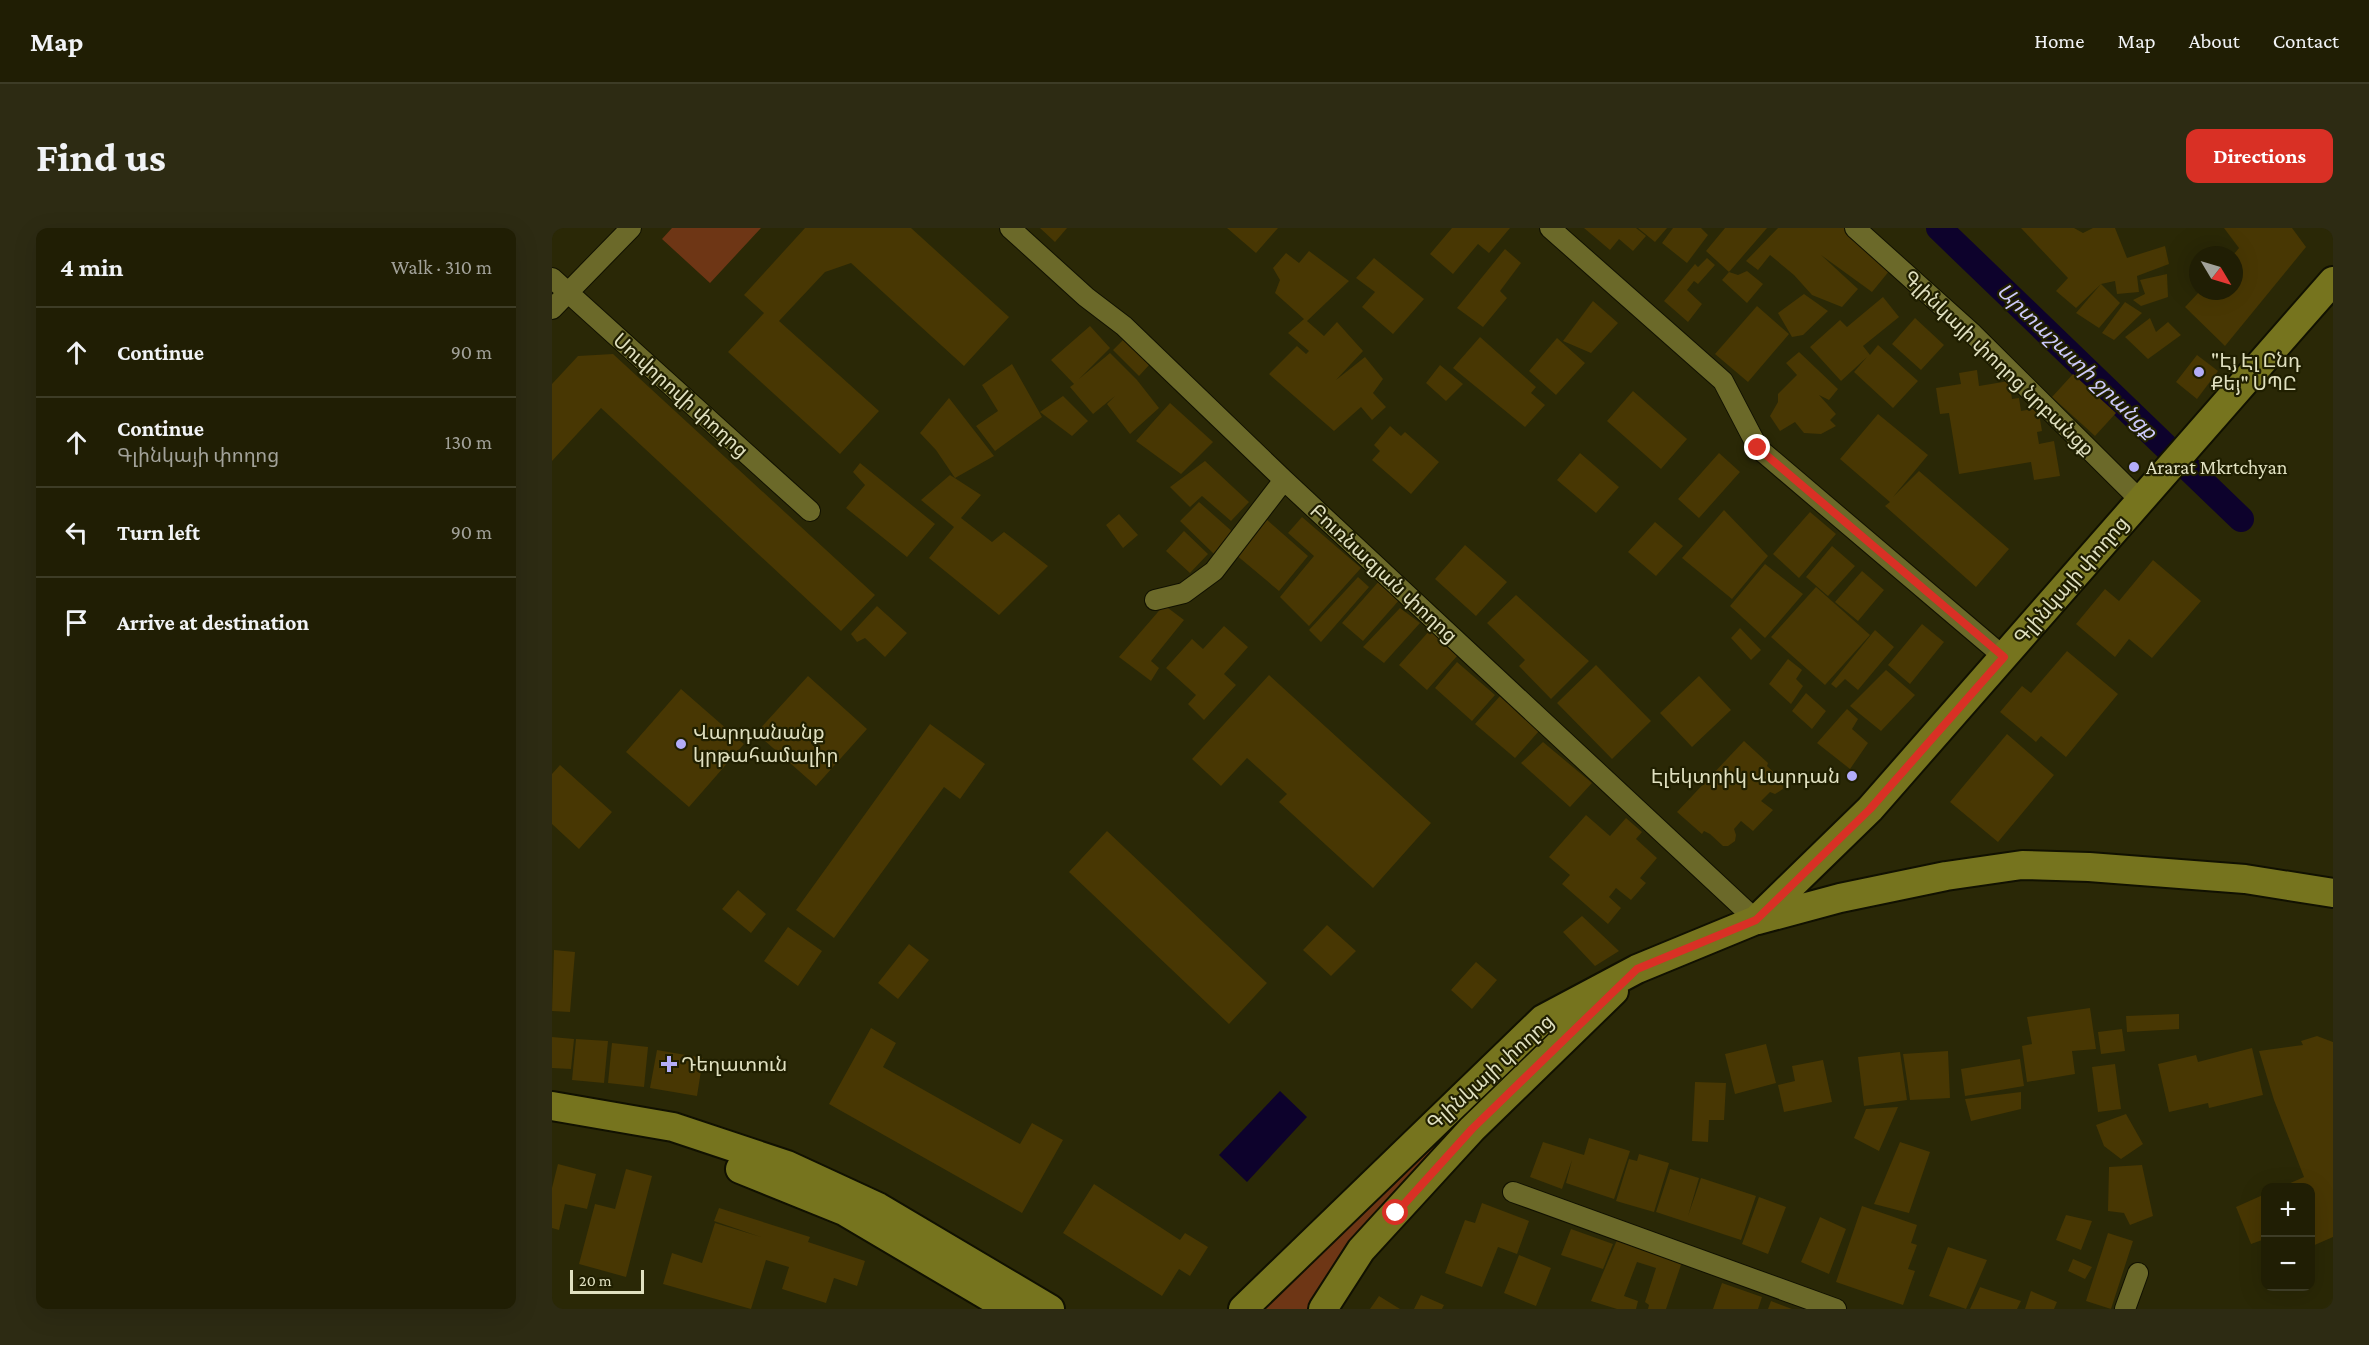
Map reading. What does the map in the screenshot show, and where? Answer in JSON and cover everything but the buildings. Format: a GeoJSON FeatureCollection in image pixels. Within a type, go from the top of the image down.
{"type":"FeatureCollection","features":[{"type":"Feature","properties":{"kind":"main road","name":"Գլինկայի փողոց"},"geometry":{"type":"LineString","coordinates":[[1243,1309],[1543,1019],[1637,969],[1756,920],[1870,809],[2333,281]]}},
{"type":"Feature","properties":{"kind":"main road"},"geometry":{"type":"LineString","coordinates":[[1756,920],[1840,898],[1935,878],[2022,866],[2089,867],[2245,879],[2333,893]]}},
{"type":"Feature","properties":{"kind":"main road"},"geometry":{"type":"LineString","coordinates":[[1323,1309],[1361,1250],[1472,1129],[1637,969]]}},
{"type":"Feature","properties":{"kind":"main road"},"geometry":{"type":"LineString","coordinates":[[552,1106],[673,1127],[787,1165],[878,1207],[1050,1309]]}},
{"type":"Feature","properties":{"kind":"main road"},"geometry":{"type":"LineString","coordinates":[[552,1122],[658,1141],[762,1177],[844,1211],[1010,1309]]}},
{"type":"Feature","properties":{"kind":"street"},"geometry":{"type":"LineString","coordinates":[[552,309],[631,228]]}},
{"type":"Feature","properties":{"kind":"street","name":"Բուռնազյան փողոց"},"geometry":{"type":"LineString","coordinates":[[1010,228],[1086,297],[1124,326],[1284,480],[1756,920]]}},
{"type":"Feature","properties":{"kind":"street"},"geometry":{"type":"LineString","coordinates":[[1550,228],[1724,381],[1758,448],[2004,657]]}},
{"type":"Feature","properties":{"kind":"street","name":"Գլինկայի փողոց նրբանցք"},"geometry":{"type":"LineString","coordinates":[[1855,228],[2147,494]]}},
{"type":"Feature","properties":{"kind":"street","name":"Սուվորովի փողոց"},"geometry":{"type":"LineString","coordinates":[[552,278],[810,511]]}},
{"type":"Feature","properties":{"kind":"street"},"geometry":{"type":"LineString","coordinates":[[1155,600],[1184,592],[1214,571],[1284,480]]}},
{"type":"Feature","properties":{"kind":"street"},"geometry":{"type":"LineString","coordinates":[[1513,1192],[1836,1309]]}},
{"type":"Feature","properties":{"kind":"street"},"geometry":{"type":"LineString","coordinates":[[2125,1309],[2138,1273]]}},
{"type":"Feature","properties":{"kind":"shaded area"},"geometry":{"type":"Polygon","coordinates":[[[672,228],[761,228],[710,283],[662,239],[672,228]]]}},
{"type":"Feature","properties":{"kind":"shaded area"},"geometry":{"type":"Polygon","coordinates":[[[1506,1078],[1355,1236],[1307,1309],[1263,1309],[1347,1224],[1506,1078]]]}},
{"type":"Feature","properties":{"kind":"shaded area"},"geometry":{"type":"Polygon","coordinates":[[[1280,1091],[1307,1117],[1247,1182],[1219,1155],[1280,1091]]]}},
{"type":"Feature","properties":{"kind":"waterway","name":"Արտաշատի ջրանցք"},"geometry":{"type":"LineString","coordinates":[[1939,228],[2241,519]]}},
{"type":"Feature","properties":{"kind":"place","name":"\"Էյ Էլ Ընդ Քեյ\" ՍՊԸ"},"geometry":{"type":"Point","coordinates":[2199,372]}},
{"type":"Feature","properties":{"kind":"place","name":"Ararat Mkrtchyan"},"geometry":{"type":"Point","coordinates":[2134,467]}},
{"type":"Feature","properties":{"kind":"place","name":"Վարդանանք կրթահամալիր"},"geometry":{"type":"Point","coordinates":[681,744]}},
{"type":"Feature","properties":{"kind":"place","name":"Էլեկտրիկ Վարդան"},"geometry":{"type":"Point","coordinates":[1852,776]}},
{"type":"Feature","properties":{"kind":"place","name":"Դեղատուն"},"geometry":{"type":"Point","coordinates":[669,1064]}},
{"type":"Feature","properties":{"kind":"route"},"geometry":{"type":"LineString","coordinates":[[1396,1213],[1472,1129],[1637,969],[1756,920],[1870,809],[2004,657],[1758,448]]}}]}
